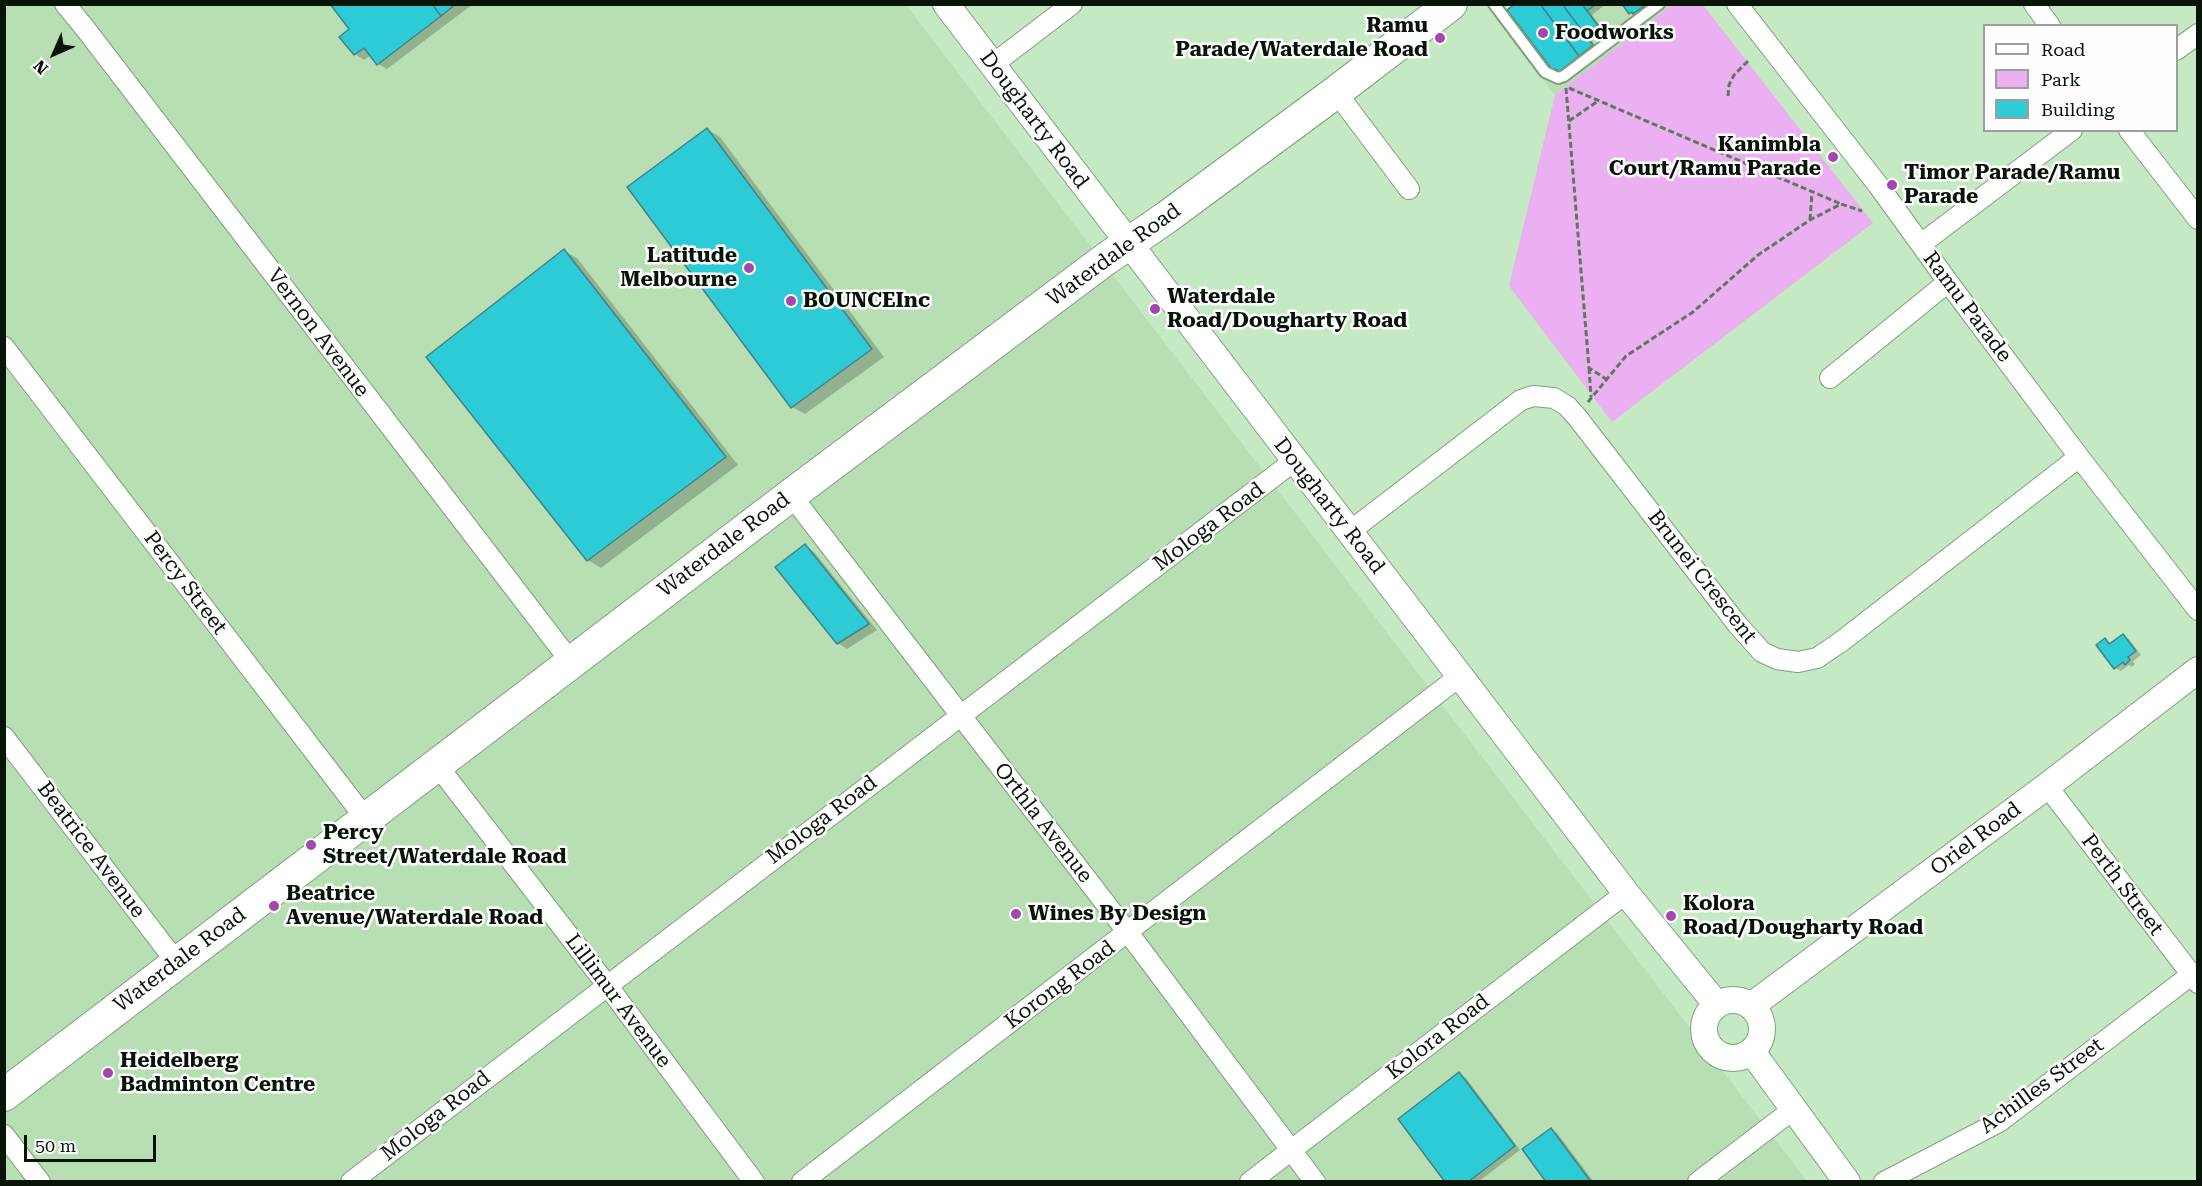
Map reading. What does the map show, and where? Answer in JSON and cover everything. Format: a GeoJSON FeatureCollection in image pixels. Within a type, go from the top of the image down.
{"type":"FeatureCollection","features":[{"type":"Feature","properties":{"kind":"main road","name":"Waterdale Road"},"geometry":{"type":"LineString","coordinates":[[4,1095],[791,495],[1103,261],[1336,92],[1450,4]]}},
{"type":"Feature","properties":{"kind":"street","name":"Dougharty Road"},"geometry":{"type":"LineString","coordinates":[[946,4],[1294,461],[1685,968],[1717,1005]]}},
{"type":"Feature","properties":{"kind":"street"},"geometry":{"type":"LineString","coordinates":[[992,65],[1072,4]]}},
{"type":"Feature","properties":{"kind":"street","name":"Ramu Parade"},"geometry":{"type":"LineString","coordinates":[[1737,4],[1878,184],[2079,458],[2198,610]]}},
{"type":"Feature","properties":{"kind":"street"},"geometry":{"type":"LineString","coordinates":[[2034,4],[2049,24]]}},
{"type":"Feature","properties":{"kind":"street","name":"Vernon Avenue"},"geometry":{"type":"LineString","coordinates":[[67,5],[571,662]]}},
{"type":"Feature","properties":{"kind":"street"},"geometry":{"type":"LineString","coordinates":[[2178,49],[2198,34]]}},
{"type":"Feature","properties":{"kind":"street"},"geometry":{"type":"LineString","coordinates":[[1336,92],[1409,189]]}},
{"type":"Feature","properties":{"kind":"street"},"geometry":{"type":"LineString","coordinates":[[1921,244],[2069,132]]}},
{"type":"Feature","properties":{"kind":"street"},"geometry":{"type":"LineString","coordinates":[[2131,132],[2198,219]]}},
{"type":"Feature","properties":{"kind":"street"},"geometry":{"type":"LineString","coordinates":[[1830,378],[1948,282]]}},
{"type":"Feature","properties":{"kind":"street","name":"Percy Street"},"geometry":{"type":"LineString","coordinates":[[4,347],[366,819]]}},
{"type":"Feature","properties":{"kind":"street","name":"Brunei Crescent"},"geometry":{"type":"LineString","coordinates":[[1349,532],[1521,400],[1533,396],[1554,398],[1567,406],[1577,417],[1761,652],[1777,660],[1798,662],[1818,658],[1842,641],[2079,458]]}},
{"type":"Feature","properties":{"kind":"street","name":"Mologa Road"},"geometry":{"type":"LineString","coordinates":[[351,1182],[1294,461]]}},
{"type":"Feature","properties":{"kind":"street","name":"Orthla Avenue"},"geometry":{"type":"LineString","coordinates":[[791,495],[1128,933],[1316,1182]]}},
{"type":"Feature","properties":{"kind":"street","name":"Oriel Road"},"geometry":{"type":"LineString","coordinates":[[1751,1006],[2047,786],[2198,670]]}},
{"type":"Feature","properties":{"kind":"street","name":"Korong Road"},"geometry":{"type":"LineString","coordinates":[[802,1182],[1460,676]]}},
{"type":"Feature","properties":{"kind":"street","name":"Beatrice Avenue"},"geometry":{"type":"LineString","coordinates":[[4,736],[177,963]]}},
{"type":"Feature","properties":{"kind":"street","name":"Lillimur Avenue"},"geometry":{"type":"LineString","coordinates":[[437,765],[607,985],[754,1182]]}},
{"type":"Feature","properties":{"kind":"street","name":"Perth Street"},"geometry":{"type":"LineString","coordinates":[[2047,786],[2194,979]]}},
{"type":"Feature","properties":{"kind":"street","name":"Kolora Road"},"geometry":{"type":"LineString","coordinates":[[1250,1182],[1626,892]]}},
{"type":"Feature","properties":{"kind":"street","name":"Achilles Street"},"geometry":{"type":"LineString","coordinates":[[1884,1182],[1999,1122],[2194,979]]}},
{"type":"Feature","properties":{"kind":"street"},"geometry":{"type":"LineString","coordinates":[[1726,1000],[1736,1000],[1751,1006],[1758,1013],[1763,1027],[1762,1037],[1752,1052],[1743,1057],[1732,1058],[1722,1056],[1709,1045],[1704,1030],[1705,1022],[1709,1013],[1717,1005],[1726,1000]]}},
{"type":"Feature","properties":{"kind":"street"},"geometry":{"type":"LineString","coordinates":[[1752,1052],[1847,1182]]}},
{"type":"Feature","properties":{"kind":"street"},"geometry":{"type":"LineString","coordinates":[[1698,1182],[1795,1108]]}},
{"type":"Feature","properties":{"kind":"street"},"geometry":{"type":"LineString","coordinates":[[4,1135],[40,1182]]}},
{"type":"Feature","properties":{"kind":"lane"},"geometry":{"type":"LineString","coordinates":[[1494,4],[1545,72],[1558,78],[1564,76],[1659,4]]}},
{"type":"Feature","properties":{"kind":"path"},"geometry":{"type":"LineString","coordinates":[[1728,96],[1729,85],[1734,75],[1748,61]]}},
{"type":"Feature","properties":{"kind":"path"},"geometry":{"type":"LineString","coordinates":[[1591,398],[1565,86],[1812,192],[1862,211]]}},
{"type":"Feature","properties":{"kind":"path"},"geometry":{"type":"LineString","coordinates":[[1569,121],[1598,101]]}},
{"type":"Feature","properties":{"kind":"path"},"geometry":{"type":"LineString","coordinates":[[1810,220],[1812,192]]}},
{"type":"Feature","properties":{"kind":"path"},"geometry":{"type":"LineString","coordinates":[[1577,417],[1626,356],[1693,312],[1758,255],[1810,220],[1841,204]]}},
{"type":"Feature","properties":{"kind":"path"},"geometry":{"type":"LineString","coordinates":[[1589,368],[1606,379]]}},
{"type":"Feature","properties":{"kind":"shaded area"},"geometry":{"type":"Polygon","coordinates":[[[5,4],[906,5],[1807,1181],[5,1182],[5,4]]]}},
{"type":"Feature","properties":{"kind":"shaded area"},"geometry":{"type":"Polygon","coordinates":[[[1515,5],[1672,5],[1555,95],[1496,19],[1515,5]]]}},
{"type":"Feature","properties":{"kind":"green space"},"geometry":{"type":"Polygon","coordinates":[[[1672,5],[1703,5],[1873,223],[1612,422],[1509,286],[1555,95],[1672,5]]]}},
{"type":"Feature","properties":{"kind":"building"},"geometry":{"type":"Polygon","coordinates":[[[330,4],[432,4],[441,16],[377,65],[364,48],[354,55],[339,37],[349,29],[330,4]]]}},
{"type":"Feature","properties":{"kind":"building"},"geometry":{"type":"Polygon","coordinates":[[[432,4],[456,4],[441,16],[432,4]]]}},
{"type":"Feature","properties":{"kind":"building","name":"Foodworks"},"geometry":{"type":"Polygon","coordinates":[[[1515,4],[1540,4],[1579,56],[1560,71],[1551,68],[1507,10],[1515,4]]]}},
{"type":"Feature","properties":{"kind":"building"},"geometry":{"type":"Polygon","coordinates":[[[1540,4],[1562,4],[1593,45],[1579,56],[1540,4]]]}},
{"type":"Feature","properties":{"kind":"building"},"geometry":{"type":"Polygon","coordinates":[[[1562,4],[1582,4],[1599,27],[1587,37],[1562,4]]]}},
{"type":"Feature","properties":{"kind":"building"},"geometry":{"type":"Polygon","coordinates":[[[1582,4],[1596,4],[1587,11],[1582,4]]]}},
{"type":"Feature","properties":{"kind":"building"},"geometry":{"type":"Polygon","coordinates":[[[1622,4],[1643,4],[1644,6],[1633,14],[1632,12],[1629,14],[1622,4]]]}},
{"type":"Feature","properties":{"kind":"building","name":"Latitude Melbourne"},"geometry":{"type":"Polygon","coordinates":[[[707,128],[872,349],[791,408],[627,187],[707,128]]]}},
{"type":"Feature","properties":{"kind":"building"},"geometry":{"type":"Polygon","coordinates":[[[564,249],[726,457],[587,561],[426,357],[564,249]]]}},
{"type":"Feature","properties":{"kind":"building"},"geometry":{"type":"Polygon","coordinates":[[[805,544],[869,624],[837,644],[775,567],[805,544]]]}},
{"type":"Feature","properties":{"kind":"building"},"geometry":{"type":"Polygon","coordinates":[[[2123,634],[2136,651],[2128,657],[2130,660],[2125,665],[2123,662],[2114,669],[2096,645],[2105,638],[2109,644],[2123,634]]]}},
{"type":"Feature","properties":{"kind":"building"},"geometry":{"type":"Polygon","coordinates":[[[1459,1072],[1515,1146],[1468,1182],[1445,1182],[1398,1119],[1459,1072]]]}},
{"type":"Feature","properties":{"kind":"building"},"geometry":{"type":"Polygon","coordinates":[[[1551,1128],[1591,1182],[1546,1182],[1522,1149],[1551,1128]]]}},
{"type":"Feature","properties":{"kind":"place","name":"Foodworks"},"geometry":{"type":"Point","coordinates":[1543,33]}},
{"type":"Feature","properties":{"kind":"place","name":"Ramu Parade/Waterdale Road"},"geometry":{"type":"Point","coordinates":[1440,38]}},
{"type":"Feature","properties":{"kind":"place","name":"Kanimbla Court/Ramu Parade"},"geometry":{"type":"Point","coordinates":[1833,157]}},
{"type":"Feature","properties":{"kind":"place","name":"Timor Parade/Ramu Parade"},"geometry":{"type":"Point","coordinates":[1892,185]}},
{"type":"Feature","properties":{"kind":"place","name":"Latitude Melbourne"},"geometry":{"type":"Point","coordinates":[749,268]}},
{"type":"Feature","properties":{"kind":"place","name":"BOUNCEInc"},"geometry":{"type":"Point","coordinates":[791,301]}},
{"type":"Feature","properties":{"kind":"place","name":"Waterdale Road/Dougharty Road"},"geometry":{"type":"Point","coordinates":[1155,309]}},
{"type":"Feature","properties":{"kind":"place","name":"Percy Street/Waterdale Road"},"geometry":{"type":"Point","coordinates":[311,845]}},
{"type":"Feature","properties":{"kind":"place","name":"Beatrice Avenue/Waterdale Road"},"geometry":{"type":"Point","coordinates":[274,906]}},
{"type":"Feature","properties":{"kind":"place","name":"Wines By Design"},"geometry":{"type":"Point","coordinates":[1016,914]}},
{"type":"Feature","properties":{"kind":"place","name":"Kolora Road/Dougharty Road"},"geometry":{"type":"Point","coordinates":[1671,916]}},
{"type":"Feature","properties":{"kind":"place","name":"Heidelberg Badminton Centre"},"geometry":{"type":"Point","coordinates":[108,1073]}}]}
